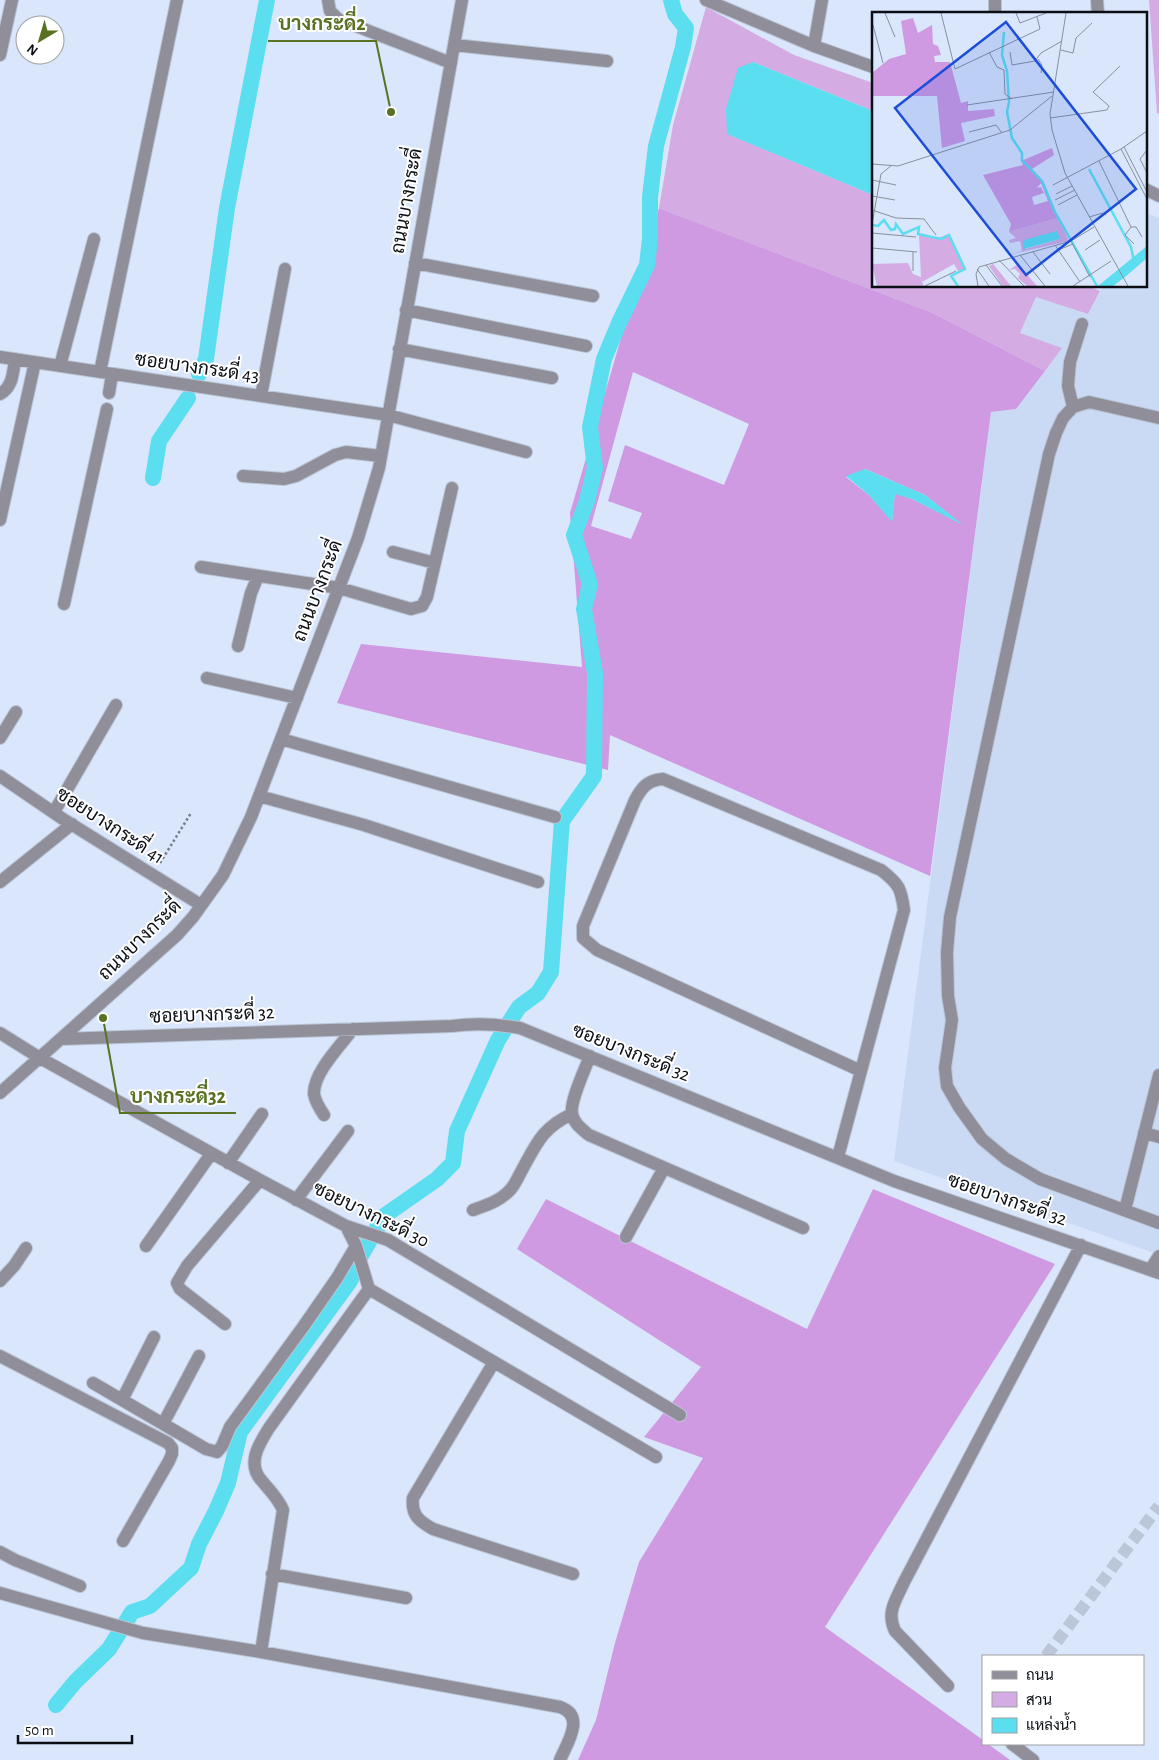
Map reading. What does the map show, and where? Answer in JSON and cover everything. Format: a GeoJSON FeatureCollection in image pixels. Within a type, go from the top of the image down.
{"type":"FeatureCollection","features":[{"type":"Feature","properties":{"kind":"street"},"geometry":{"type":"LineString","coordinates":[[0,56],[12,0]]}},
{"type":"Feature","properties":{"kind":"street"},"geometry":{"type":"LineString","coordinates":[[109,393],[106,373],[177,0]]}},
{"type":"Feature","properties":{"kind":"street"},"geometry":{"type":"LineString","coordinates":[[328,0],[330,11],[338,19],[451,62]]}},
{"type":"Feature","properties":{"kind":"street","name":"ถนนบางกระดี่"},"geometry":{"type":"LineString","coordinates":[[0,1093],[177,934],[201,906],[223,875],[251,817],[358,538],[379,468],[462,0]]}},
{"type":"Feature","properties":{"kind":"street"},"geometry":{"type":"LineString","coordinates":[[706,0],[814,46],[872,67]]}},
{"type":"Feature","properties":{"kind":"street"},"geometry":{"type":"LineString","coordinates":[[814,46],[822,0]]}},
{"type":"Feature","properties":{"kind":"street"},"geometry":{"type":"LineString","coordinates":[[454,45],[607,61]]}},
{"type":"Feature","properties":{"kind":"street"},"geometry":{"type":"LineString","coordinates":[[1146,190],[1159,196]]}},
{"type":"Feature","properties":{"kind":"street"},"geometry":{"type":"LineString","coordinates":[[60,366],[94,239]]}},
{"type":"Feature","properties":{"kind":"street"},"geometry":{"type":"LineString","coordinates":[[415,263],[593,296]]}},
{"type":"Feature","properties":{"kind":"street"},"geometry":{"type":"LineString","coordinates":[[261,396],[285,269]]}},
{"type":"Feature","properties":{"kind":"street"},"geometry":{"type":"LineString","coordinates":[[406,310],[586,346]]}},
{"type":"Feature","properties":{"kind":"street"},"geometry":{"type":"LineString","coordinates":[[1073,407],[1068,386],[1070,362],[1082,324]]}},
{"type":"Feature","properties":{"kind":"street"},"geometry":{"type":"LineString","coordinates":[[399,349],[552,378]]}},
{"type":"Feature","properties":{"kind":"street","name":"ซอยบางกระดี่ 43"},"geometry":{"type":"LineString","coordinates":[[0,356],[388,415],[526,452]]}},
{"type":"Feature","properties":{"kind":"street"},"geometry":{"type":"LineString","coordinates":[[0,394],[10,385],[15,359]]}},
{"type":"Feature","properties":{"kind":"street"},"geometry":{"type":"LineString","coordinates":[[0,520],[35,362]]}},
{"type":"Feature","properties":{"kind":"street"},"geometry":{"type":"LineString","coordinates":[[1159,418],[1089,402],[1073,407],[1063,418],[1049,454],[950,917],[947,952],[948,996],[952,1020],[945,1068],[947,1086],[959,1108],[982,1140],[1006,1159],[1040,1179],[1159,1223]]}},
{"type":"Feature","properties":{"kind":"street"},"geometry":{"type":"LineString","coordinates":[[64,604],[106,409]]}},
{"type":"Feature","properties":{"kind":"street"},"geometry":{"type":"LineString","coordinates":[[243,476],[284,479],[296,476],[335,455],[346,452],[381,456]]}},
{"type":"Feature","properties":{"kind":"street"},"geometry":{"type":"LineString","coordinates":[[201,567],[339,588],[410,608],[422,606],[427,597],[452,488]]}},
{"type":"Feature","properties":{"kind":"street"},"geometry":{"type":"LineString","coordinates":[[393,552],[435,563]]}},
{"type":"Feature","properties":{"kind":"street"},"geometry":{"type":"LineString","coordinates":[[238,646],[251,593],[258,576]]}},
{"type":"Feature","properties":{"kind":"street"},"geometry":{"type":"LineString","coordinates":[[207,678],[297,698]]}},
{"type":"Feature","properties":{"kind":"street"},"geometry":{"type":"LineString","coordinates":[[54,812],[116,706]]}},
{"type":"Feature","properties":{"kind":"street"},"geometry":{"type":"LineString","coordinates":[[0,738],[16,712]]}},
{"type":"Feature","properties":{"kind":"street"},"geometry":{"type":"LineString","coordinates":[[281,739],[555,817]]}},
{"type":"Feature","properties":{"kind":"street","name":"ซอยบางกระดี่ 41"},"geometry":{"type":"LineString","coordinates":[[0,776],[201,906]]}},
{"type":"Feature","properties":{"kind":"street"},"geometry":{"type":"LineString","coordinates":[[838,1157],[861,1071],[904,910],[902,891],[893,879],[881,870],[663,779],[653,780],[642,787],[583,926],[583,938],[597,950],[861,1071]]}},
{"type":"Feature","properties":{"kind":"street"},"geometry":{"type":"LineString","coordinates":[[259,796],[364,825],[538,882]]}},
{"type":"Feature","properties":{"kind":"street"},"geometry":{"type":"LineString","coordinates":[[0,882],[72,824]]}},
{"type":"Feature","properties":{"kind":"street","name":"ซอยบางกระดี่ 32"},"geometry":{"type":"LineString","coordinates":[[61,1039],[452,1026],[477,1023],[501,1024],[520,1028],[894,1181],[1154,1271]]}},
{"type":"Feature","properties":{"kind":"street"},"geometry":{"type":"LineString","coordinates":[[324,1115],[314,1095],[316,1083],[323,1068],[353,1029]]}},
{"type":"Feature","properties":{"kind":"street","name":"ซอยบางกระดี่ 30"},"geometry":{"type":"LineString","coordinates":[[0,1033],[40,1058],[296,1200],[346,1226],[385,1238],[680,1415]]}},
{"type":"Feature","properties":{"kind":"street"},"geometry":{"type":"LineString","coordinates":[[590,1056],[572,1103],[572,1114],[576,1123],[589,1135],[803,1228]]}},
{"type":"Feature","properties":{"kind":"street"},"geometry":{"type":"LineString","coordinates":[[1125,1210],[1159,1075]]}},
{"type":"Feature","properties":{"kind":"street"},"geometry":{"type":"LineString","coordinates":[[228,1163],[262,1114]]}},
{"type":"Feature","properties":{"kind":"street"},"geometry":{"type":"LineString","coordinates":[[473,1210],[492,1203],[512,1189],[538,1141],[547,1129],[557,1121],[572,1114]]}},
{"type":"Feature","properties":{"kind":"street"},"geometry":{"type":"LineString","coordinates":[[296,1200],[348,1131]]}},
{"type":"Feature","properties":{"kind":"street"},"geometry":{"type":"LineString","coordinates":[[1144,1133],[1159,1137]]}},
{"type":"Feature","properties":{"kind":"street"},"geometry":{"type":"LineString","coordinates":[[146,1246],[211,1154]]}},
{"type":"Feature","properties":{"kind":"street"},"geometry":{"type":"LineString","coordinates":[[626,1237],[664,1168]]}},
{"type":"Feature","properties":{"kind":"street"},"geometry":{"type":"LineString","coordinates":[[226,1324],[180,1289],[177,1283],[187,1266],[260,1180]]}},
{"type":"Feature","properties":{"kind":"street"},"geometry":{"type":"LineString","coordinates":[[346,1226],[356,1246],[369,1289],[656,1457]]}},
{"type":"Feature","properties":{"kind":"street"},"geometry":{"type":"LineString","coordinates":[[948,1686],[895,1631],[890,1613],[904,1582],[1080,1245]]}},
{"type":"Feature","properties":{"kind":"street"},"geometry":{"type":"LineString","coordinates":[[93,1383],[206,1449],[217,1452],[222,1446],[230,1427],[303,1327],[337,1278],[356,1246]]}},
{"type":"Feature","properties":{"kind":"street"},"geometry":{"type":"LineString","coordinates":[[0,1281],[14,1266],[26,1248]]}},
{"type":"Feature","properties":{"kind":"street"},"geometry":{"type":"LineString","coordinates":[[1154,1271],[1159,1256]]}},
{"type":"Feature","properties":{"kind":"street"},"geometry":{"type":"LineString","coordinates":[[261,1652],[283,1510],[280,1501],[256,1473],[253,1467],[254,1456],[269,1428],[369,1289]]}},
{"type":"Feature","properties":{"kind":"street"},"geometry":{"type":"LineString","coordinates":[[122,1400],[154,1336]]}},
{"type":"Feature","properties":{"kind":"street"},"geometry":{"type":"LineString","coordinates":[[0,1356],[168,1444],[172,1448],[169,1462],[123,1542]]}},
{"type":"Feature","properties":{"kind":"street"},"geometry":{"type":"LineString","coordinates":[[163,1424],[199,1356]]}},
{"type":"Feature","properties":{"kind":"street"},"geometry":{"type":"LineString","coordinates":[[494,1362],[427,1473],[413,1498],[412,1508],[422,1523],[433,1529],[573,1574]]}},
{"type":"Feature","properties":{"kind":"street"},"geometry":{"type":"LineString","coordinates":[[0,1552],[80,1586]]}},
{"type":"Feature","properties":{"kind":"street"},"geometry":{"type":"LineString","coordinates":[[272,1574],[406,1598]]}},
{"type":"Feature","properties":{"kind":"street"},"geometry":{"type":"LineString","coordinates":[[0,1593],[143,1633],[261,1652],[567,1710],[572,1715],[574,1722],[572,1733],[560,1760]]}},
{"type":"Feature","properties":{"kind":"street"},"geometry":{"type":"LineString","coordinates":[[1013,1745],[1034,1760]]}},
{"type":"Feature","properties":{"kind":"path"},"geometry":{"type":"LineString","coordinates":[[153,875],[191,813]]}},
{"type":"Feature","properties":{"kind":"shaded area"},"geometry":{"type":"Polygon","coordinates":[[[659,208],[933,313],[1045,371],[1016,409],[991,412],[930,876],[610,735],[608,770],[337,703],[361,644],[582,667],[570,513],[659,208]],[[633,372],[591,526],[631,539],[642,513],[608,501],[625,445],[724,485],[749,424],[633,372]],[[865,469],[846,477],[869,495],[892,521],[895,493],[912,499],[960,523],[925,495],[865,469]]]}},
{"type":"Feature","properties":{"kind":"shaded area"},"geometry":{"type":"Polygon","coordinates":[[[1146,212],[1159,218],[1159,1255],[894,1161],[991,412],[1016,409],[1061,349],[1020,334],[1036,296],[1088,314],[1102,288],[1146,288],[1146,212]]]}},
{"type":"Feature","properties":{"kind":"shaded area"},"geometry":{"type":"Polygon","coordinates":[[[873,1189],[1055,1264],[825,1627],[982,1739],[982,1745],[989,1745],[1010,1760],[578,1760],[596,1720],[615,1643],[639,1562],[703,1458],[644,1437],[701,1367],[517,1249],[546,1199],[807,1329],[873,1189]]]}},
{"type":"Feature","properties":{"kind":"green space"},"geometry":{"type":"Polygon","coordinates":[[[1149,0],[1159,0],[1159,114],[1157,113],[1149,0]]]}},
{"type":"Feature","properties":{"kind":"green space"},"geometry":{"type":"Polygon","coordinates":[[[706,7],[794,55],[872,83],[872,111],[753,62],[728,134],[872,195],[872,288],[1093,288],[1100,291],[1088,314],[1036,297],[1020,333],[1062,348],[1045,371],[933,313],[659,208],[673,125],[706,7]]]}},
{"type":"Feature","properties":{"kind":"water"},"geometry":{"type":"Polygon","coordinates":[[[753,62],[872,111],[872,195],[727,134],[726,109],[738,68],[753,62]]]}},
{"type":"Feature","properties":{"kind":"water"},"geometry":{"type":"Polygon","coordinates":[[[865,469],[925,495],[963,525],[912,499],[895,494],[892,522],[869,495],[846,476],[865,469]]]}},
{"type":"Feature","properties":{"kind":"waterway"},"geometry":{"type":"LineString","coordinates":[[199,374],[206,359],[227,208],[267,0]]}},
{"type":"Feature","properties":{"kind":"waterway"},"geometry":{"type":"LineString","coordinates":[[56,1705],[75,1682],[109,1649],[132,1612],[150,1606],[191,1568],[199,1544],[228,1483],[240,1432],[350,1281],[359,1259],[384,1216],[437,1179],[453,1163],[457,1131],[498,1040],[519,1007],[538,993],[551,972],[562,821],[594,776],[595,673],[584,609],[590,584],[574,535],[587,501],[595,468],[590,427],[604,359],[647,265],[650,239],[650,197],[656,146],[683,47],[686,28],[675,14],[671,0]]}},
{"type":"Feature","properties":{"kind":"waterway"},"geometry":{"type":"LineString","coordinates":[[153,478],[159,441],[188,398]]}},
{"type":"Feature","properties":{"kind":"tunnel"},"geometry":{"type":"LineString","coordinates":[[1047,1655],[1159,1506]]}},
{"type":"Feature","properties":{"kind":"place","name":"บางกระดี่2"},"geometry":{"type":"Point","coordinates":[391,112]}},
{"type":"Feature","properties":{"kind":"place","name":"บางกระดี่32"},"geometry":{"type":"Point","coordinates":[103,1018]}}]}
